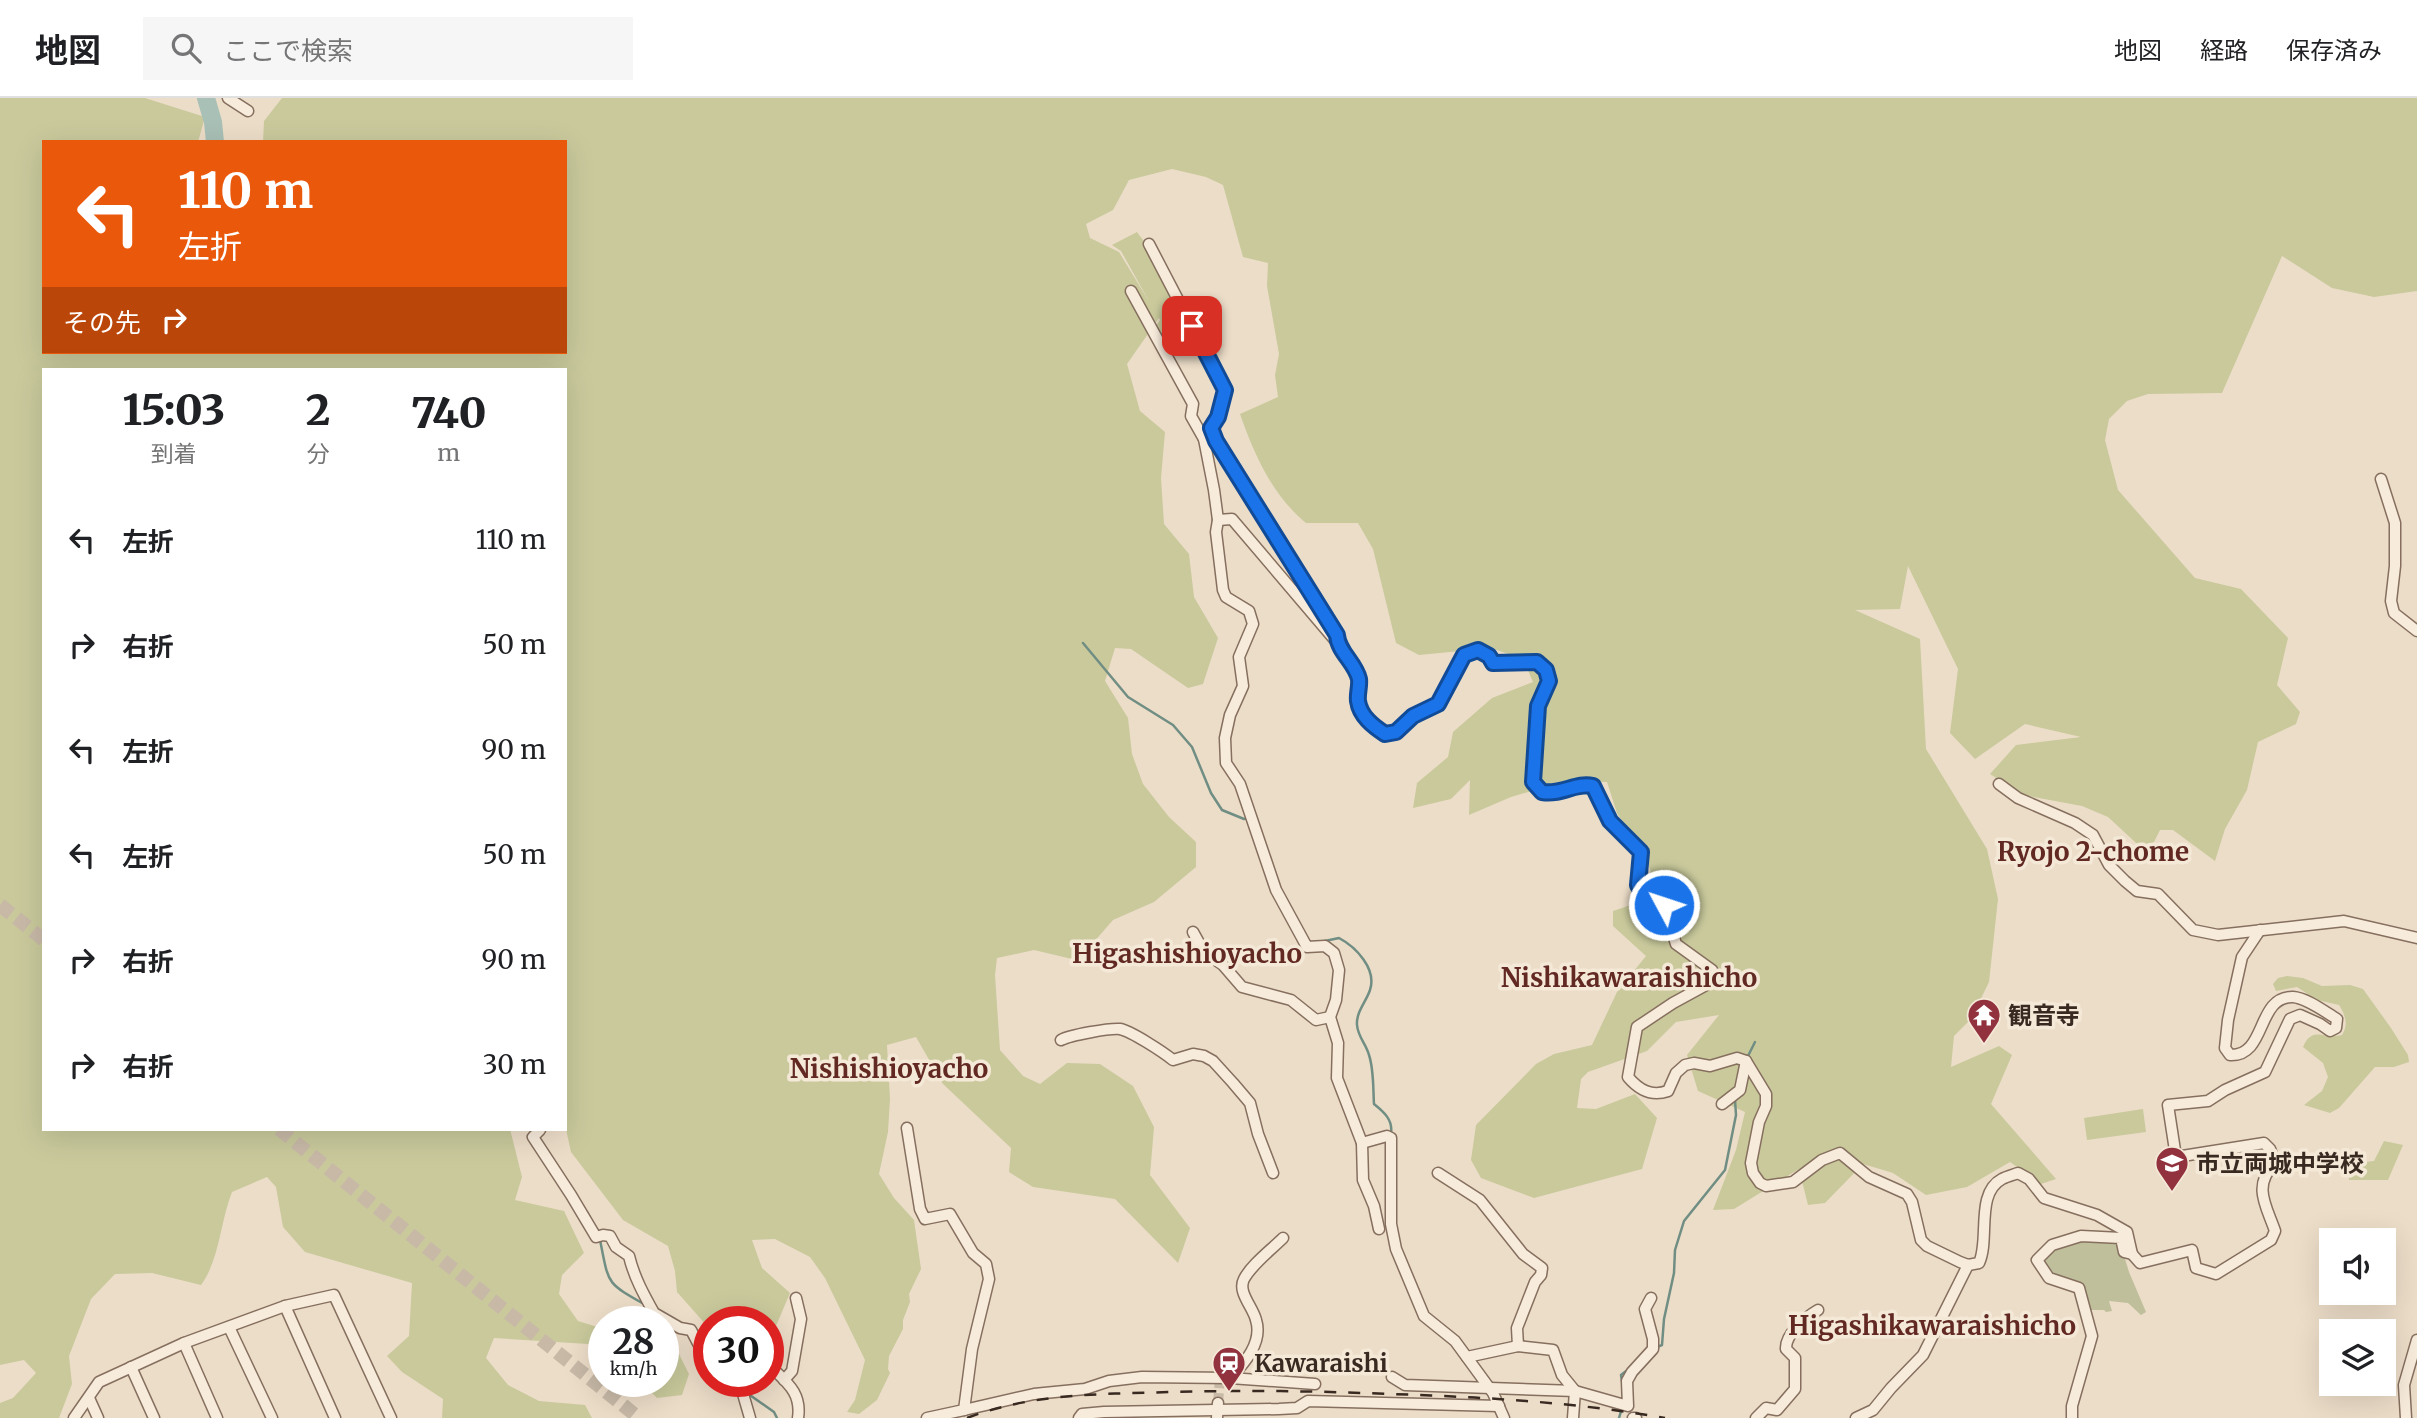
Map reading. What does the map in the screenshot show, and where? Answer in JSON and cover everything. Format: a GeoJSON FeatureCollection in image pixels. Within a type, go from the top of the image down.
{"type":"FeatureCollection","features":[{"type":"Feature","properties":{"kind":"street"},"geometry":{"type":"LineString","coordinates":[[228,98],[248,111]]}},
{"type":"Feature","properties":{"kind":"street"},"geometry":{"type":"LineString","coordinates":[[1149,244],[1225,390],[1218,417],[1204,439]]}},
{"type":"Feature","properties":{"kind":"street"},"geometry":{"type":"LineString","coordinates":[[1131,291],[1193,404],[1191,416],[1204,439],[1214,490],[1223,590],[1226,597],[1250,611],[1253,624],[1239,657],[1243,686],[1230,715],[1225,738],[1226,763],[1240,784],[1276,890],[1307,947],[1325,946],[1334,953],[1339,970],[1331,1017],[1338,1043],[1337,1078],[1362,1143],[1363,1180],[1374,1206],[1379,1229]]}},
{"type":"Feature","properties":{"kind":"street"},"geometry":{"type":"LineString","coordinates":[[1211,428],[1228,462],[1337,635],[1337,643]]}},
{"type":"Feature","properties":{"kind":"street"},"geometry":{"type":"LineString","coordinates":[[2381,479],[2395,523],[2395,566],[2391,601],[2394,612],[2417,631]]}},
{"type":"Feature","properties":{"kind":"street"},"geometry":{"type":"LineString","coordinates":[[1218,520],[1232,519],[1337,643],[1359,679],[1358,702],[1365,717],[1385,734],[1396,732],[1413,716],[1438,704],[1464,655],[1478,650],[1489,656],[1493,663],[1537,662],[1546,670],[1549,681],[1538,706],[1533,782],[1542,792],[1556,794],[1584,784],[1593,786],[1610,821],[1641,852],[1638,885],[1642,893],[1664,905],[1676,944],[1712,970],[1715,978],[1637,1027],[1628,1077],[1647,1093],[1659,1094],[1668,1091],[1676,1073],[1685,1065],[1694,1063],[1710,1066],[1737,1058],[1746,1061],[1766,1094],[1766,1106],[1759,1122],[1751,1163],[1753,1173],[1760,1183],[1766,1186],[1793,1182],[1822,1160],[1840,1153],[1869,1177],[1907,1194],[1912,1202],[1921,1240],[1927,1246],[1968,1265],[1979,1263],[1984,1253],[1984,1217],[1988,1195],[2000,1179],[2018,1174],[2029,1179],[2045,1198],[2097,1215],[2127,1232],[2133,1254],[2140,1263],[2192,1250],[2196,1268],[2216,1274],[2269,1241],[2275,1231],[2260,1189],[2266,1172],[2275,1163],[2270,1149],[2264,1143],[2176,1157],[2168,1105],[2207,1101],[2264,1072],[2290,1018],[2300,1015],[2330,1031],[2336,1028],[2337,1019],[2293,997],[2278,1002],[2264,1018],[2253,1046],[2246,1053],[2230,1055],[2225,1048],[2228,1020],[2242,957],[2260,930]]}},
{"type":"Feature","properties":{"kind":"street"},"geometry":{"type":"LineString","coordinates":[[1999,784],[2018,797],[2075,823],[2092,835],[2109,865],[2125,881],[2137,891],[2158,894],[2193,930],[2218,935],[2344,921],[2417,938]]}},
{"type":"Feature","properties":{"kind":"street"},"geometry":{"type":"LineString","coordinates":[[1193,932],[1204,952],[1223,965],[1242,987],[1291,1000],[1316,1020],[1331,1017]]}},
{"type":"Feature","properties":{"kind":"street"},"geometry":{"type":"LineString","coordinates":[[1061,1040],[1069,1036],[1121,1029],[1172,1060],[1193,1054],[1213,1061],[1250,1103],[1273,1173]]}},
{"type":"Feature","properties":{"kind":"street"},"geometry":{"type":"LineString","coordinates":[[1723,1104],[1740,1090],[1746,1061]]}},
{"type":"Feature","properties":{"kind":"street"},"geometry":{"type":"LineString","coordinates":[[907,1128],[920,1209],[925,1219],[950,1214],[973,1252],[988,1269],[989,1279],[972,1349],[964,1410]]}},
{"type":"Feature","properties":{"kind":"street"},"geometry":{"type":"LineString","coordinates":[[537,1132],[571,1195],[599,1236],[610,1237],[616,1247],[629,1256],[635,1278],[651,1307],[680,1328],[691,1329],[693,1333]]}},
{"type":"Feature","properties":{"kind":"street"},"geometry":{"type":"LineString","coordinates":[[1362,1143],[1387,1136],[1391,1138],[1391,1224],[1396,1249],[1424,1316],[1455,1341],[1493,1393],[1504,1418]]}},
{"type":"Feature","properties":{"kind":"street"},"geometry":{"type":"LineString","coordinates":[[1438,1173],[1480,1200],[1523,1254],[1542,1268],[1517,1328],[1518,1346]]}},
{"type":"Feature","properties":{"kind":"street"},"geometry":{"type":"LineString","coordinates":[[2072,1418],[2072,1406],[2092,1336],[2079,1288],[2049,1278],[2037,1261],[2052,1245],[2081,1236],[2121,1238],[2124,1252],[2133,1254]]}},
{"type":"Feature","properties":{"kind":"street"},"geometry":{"type":"LineString","coordinates":[[1230,1378],[1252,1352],[1258,1335],[1257,1321],[1242,1289],[1243,1279],[1283,1238]]}},
{"type":"Feature","properties":{"kind":"street"},"geometry":{"type":"LineString","coordinates":[[1856,1418],[1873,1410],[1923,1355],[1968,1265]]}},
{"type":"Feature","properties":{"kind":"street"},"geometry":{"type":"LineString","coordinates":[[74,1418],[99,1382],[184,1343],[285,1306],[334,1295],[391,1418]]}},
{"type":"Feature","properties":{"kind":"street"},"geometry":{"type":"LineString","coordinates":[[796,1298],[801,1319],[792,1371],[784,1380],[794,1391],[800,1404],[798,1418]]}},
{"type":"Feature","properties":{"kind":"street"},"geometry":{"type":"LineString","coordinates":[[1392,1377],[1405,1385],[1575,1391],[1628,1406],[1627,1381],[1653,1349],[1645,1309],[1651,1298]]}},
{"type":"Feature","properties":{"kind":"street"},"geometry":{"type":"LineString","coordinates":[[285,1306],[335,1418]]}},
{"type":"Feature","properties":{"kind":"street"},"geometry":{"type":"LineString","coordinates":[[1756,1418],[1766,1409],[1777,1410],[1794,1389],[1794,1358],[1786,1349],[1786,1343],[1798,1327],[1818,1310]]}},
{"type":"Feature","properties":{"kind":"street"},"geometry":{"type":"LineString","coordinates":[[229,1327],[272,1418]]}},
{"type":"Feature","properties":{"kind":"street"},"geometry":{"type":"LineString","coordinates":[[2406,1418],[2404,1385],[2417,1340]]}},
{"type":"Feature","properties":{"kind":"street"},"geometry":{"type":"LineString","coordinates":[[184,1343],[217,1418]]}},
{"type":"Feature","properties":{"kind":"street"},"geometry":{"type":"LineString","coordinates":[[1466,1357],[1518,1346],[1553,1350],[1562,1375],[1575,1391],[1573,1418]]}},
{"type":"Feature","properties":{"kind":"street"},"geometry":{"type":"LineString","coordinates":[[131,1367],[154,1418]]}},
{"type":"Feature","properties":{"kind":"street"},"geometry":{"type":"LineString","coordinates":[[927,1418],[1026,1395],[1085,1389],[1109,1381],[1142,1377],[1230,1378],[1315,1384]]}},
{"type":"Feature","properties":{"kind":"street"},"geometry":{"type":"LineString","coordinates":[[743,1397],[750,1418]]}},
{"type":"Feature","properties":{"kind":"street"},"geometry":{"type":"LineString","coordinates":[[89,1398],[98,1418]]}},
{"type":"Feature","properties":{"kind":"street"},"geometry":{"type":"LineString","coordinates":[[1079,1418],[1082,1414],[1104,1412],[1297,1408],[1308,1401],[1499,1406]]}},
{"type":"Feature","properties":{"kind":"green space"},"geometry":{"type":"Polygon","coordinates":[[[0,98],[145,98],[205,117],[199,140],[42,140],[42,354],[567,354],[567,140],[263,140],[264,121],[282,98],[2417,98],[2417,291],[2374,297],[2332,288],[2282,256],[2222,393],[2148,394],[2127,401],[2109,419],[2105,440],[2118,490],[2195,578],[2241,589],[2288,638],[2277,685],[2300,712],[2296,724],[2258,742],[2247,790],[2225,829],[2215,861],[2173,830],[2160,830],[2148,854],[2108,817],[2082,806],[2023,795],[1990,774],[2016,745],[2081,737],[2025,724],[1975,759],[1950,733],[1958,669],[1908,566],[1900,609],[1855,610],[1920,639],[1926,749],[1987,849],[1998,899],[1989,982],[1971,1019],[1954,1036],[1951,1067],[1999,1046],[2012,1055],[1991,1104],[2056,1179],[2041,1184],[2010,1162],[1967,1187],[1926,1195],[1893,1173],[1863,1164],[1825,1203],[1808,1205],[1799,1169],[1734,1209],[1713,1210],[1736,1150],[1745,1112],[1698,1091],[1687,1055],[1719,1015],[1676,1022],[1647,1051],[1588,1072],[1581,1079],[1577,1108],[1596,1109],[1635,1094],[1657,1118],[1642,1169],[1534,1198],[1481,1178],[1471,1160],[1476,1125],[1536,1064],[1554,1054],[1592,1045],[1617,992],[1646,956],[1613,926],[1613,911],[1634,904],[1653,878],[1647,861],[1617,813],[1607,782],[1565,781],[1511,797],[1469,815],[1470,780],[1451,799],[1413,808],[1417,783],[1448,757],[1453,732],[1492,698],[1533,682],[1523,659],[1491,648],[1419,655],[1396,643],[1373,549],[1358,523],[1306,523],[1294,512],[1266,473],[1240,414],[1278,397],[1275,375],[1279,354],[1267,286],[1268,263],[1243,257],[1223,185],[1206,177],[1172,169],[1129,180],[1113,210],[1086,224],[1090,238],[1119,252],[1150,303],[1121,251],[1112,245],[1137,232],[1195,335],[1163,349],[1153,329],[1159,318],[1127,364],[1140,411],[1165,432],[1161,478],[1164,524],[1189,554],[1194,597],[1218,638],[1203,684],[1188,688],[1131,649],[1115,648],[1105,681],[1128,718],[1132,754],[1143,784],[1169,817],[1196,842],[1196,867],[1154,902],[1113,920],[1086,951],[1072,959],[1034,950],[997,958],[995,975],[1000,1050],[1023,1076],[1040,1084],[1067,1063],[1100,1064],[1133,1086],[1154,1127],[1150,1175],[1190,1228],[1178,1263],[1115,1199],[1033,1187],[1009,1172],[1011,1148],[943,1084],[916,1037],[887,1045],[890,1099],[888,1132],[879,1174],[894,1198],[914,1220],[921,1269],[909,1294],[910,1302],[903,1320],[903,1329],[889,1356],[890,1373],[877,1400],[859,1414],[847,1412],[855,1400],[865,1360],[825,1278],[810,1257],[775,1239],[752,1240],[762,1268],[790,1293],[784,1307],[693,1306],[693,1310],[677,1292],[668,1246],[623,1220],[571,1152],[566,1131],[567,368],[42,368],[42,1131],[510,1131],[522,1177],[515,1200],[564,1211],[584,1253],[562,1275],[559,1294],[578,1321],[588,1324],[588,1344],[494,1338],[486,1358],[508,1385],[539,1401],[585,1405],[592,1418],[442,1418],[443,1399],[402,1372],[387,1356],[409,1336],[412,1283],[305,1252],[283,1227],[276,1187],[267,1177],[232,1192],[212,1264],[201,1285],[152,1273],[115,1274],[91,1299],[69,1356],[72,1384],[59,1418],[0,1418],[0,1403],[13,1398],[36,1373],[24,1360],[0,1365],[0,98]]]}},
{"type":"Feature","properties":{"kind":"green space"},"geometry":{"type":"Polygon","coordinates":[[[2278,978],[2303,978],[2322,986],[2350,985],[2363,989],[2391,1028],[2408,1055],[2409,1062],[2394,1067],[2375,1067],[2339,1108],[2330,1113],[2304,1105],[2322,1091],[2328,1077],[2323,1063],[2303,1047],[2310,1037],[2315,1035],[2342,1035],[2345,1020],[2339,1005],[2317,1000],[2297,987],[2276,991],[2273,984],[2278,978]]]}},
{"type":"Feature","properties":{"kind":"green space"},"geometry":{"type":"Polygon","coordinates":[[[2143,1109],[2146,1132],[2087,1140],[2084,1118],[2143,1109]]]}},
{"type":"Feature","properties":{"kind":"green space"},"geometry":{"type":"Polygon","coordinates":[[[2384,1141],[2403,1145],[2388,1180],[2349,1180],[2349,1164],[2374,1161],[2384,1141]]]}},
{"type":"Feature","properties":{"kind":"green space"},"geometry":{"type":"Polygon","coordinates":[[[2081,1238],[2119,1239],[2146,1312],[2141,1315],[2128,1303],[2109,1301],[2112,1311],[2090,1310],[2082,1285],[2058,1278],[2044,1262],[2057,1243],[2081,1238]]]}},
{"type":"Feature","properties":{"kind":"green space"},"geometry":{"type":"Polygon","coordinates":[[[679,1354],[689,1374],[682,1395],[679,1395],[679,1354]]]}},
{"type":"Feature","properties":{"kind":"waterway"},"geometry":{"type":"LineString","coordinates":[[206,98],[215,140]]}},
{"type":"Feature","properties":{"kind":"waterway"},"geometry":{"type":"LineString","coordinates":[[1083,643],[1128,697],[1173,725],[1192,747],[1211,793],[1222,810],[1244,819],[1250,818]]}},
{"type":"Feature","properties":{"kind":"waterway"},"geometry":{"type":"LineString","coordinates":[[1320,942],[1339,938],[1352,947],[1368,967],[1370,990],[1357,1025],[1371,1061],[1374,1104],[1389,1120],[1391,1133]]}},
{"type":"Feature","properties":{"kind":"waterway"},"geometry":{"type":"LineString","coordinates":[[1747,1058],[1755,1042]]}},
{"type":"Feature","properties":{"kind":"waterway"},"geometry":{"type":"LineString","coordinates":[[1657,1347],[1662,1345],[1664,1319],[1674,1273],[1675,1250],[1684,1221],[1725,1170],[1736,1115],[1735,1100]]}},
{"type":"Feature","properties":{"kind":"waterway"},"geometry":{"type":"LineString","coordinates":[[587,1212],[599,1234]]}},
{"type":"Feature","properties":{"kind":"waterway"},"geometry":{"type":"LineString","coordinates":[[600,1240],[605,1265],[615,1286],[644,1304]]}},
{"type":"Feature","properties":{"kind":"waterway"},"geometry":{"type":"LineString","coordinates":[[1622,1381],[1621,1375],[1630,1368]]}},
{"type":"Feature","properties":{"kind":"waterway"},"geometry":{"type":"LineString","coordinates":[[753,1397],[774,1412],[777,1418]]}},
{"type":"Feature","properties":{"kind":"waterway"},"geometry":{"type":"LineString","coordinates":[[1619,1418],[1622,1408]]}},
{"type":"Feature","properties":{"kind":"tunnel"},"geometry":{"type":"LineString","coordinates":[[0,905],[42,938]]}},
{"type":"Feature","properties":{"kind":"tunnel"},"geometry":{"type":"LineString","coordinates":[[281,1131],[639,1418]]}},
{"type":"Feature","properties":{"kind":"tunnel"},"geometry":{"type":"LineString","coordinates":[[1218,1403],[1220,1378]]}},
{"type":"Feature","properties":{"kind":"railway"},"geometry":{"type":"LineString","coordinates":[[967,1418],[1042,1399],[1199,1391],[1363,1393],[1493,1399],[1562,1404],[1665,1418]]}},
{"type":"Feature","properties":{"kind":"place","name":"観音寺"},"geometry":{"type":"Point","coordinates":[1984,1045]}},
{"type":"Feature","properties":{"kind":"place","name":"市立両城中学校"},"geometry":{"type":"Point","coordinates":[2172,1193]}},
{"type":"Feature","properties":{"kind":"place","name":"Kawaraishi"},"geometry":{"type":"Point","coordinates":[1229,1393]}},
{"type":"Feature","properties":{"kind":"district","name":"Ryojo 2-chome"},"geometry":{"type":"Point","coordinates":[2093,851]}},
{"type":"Feature","properties":{"kind":"district","name":"Higashishioyacho"},"geometry":{"type":"Point","coordinates":[1187,953]}},
{"type":"Feature","properties":{"kind":"district","name":"Nishikawaraishicho"},"geometry":{"type":"Point","coordinates":[1629,977]}},
{"type":"Feature","properties":{"kind":"district","name":"Nishishioyacho"},"geometry":{"type":"Point","coordinates":[889,1068]}},
{"type":"Feature","properties":{"kind":"district","name":"Higashikawaraishicho"},"geometry":{"type":"Point","coordinates":[1932,1325]}},
{"type":"Feature","properties":{"kind":"route"},"geometry":{"type":"LineString","coordinates":[[1192,326],[1225,390],[1218,417],[1211,428],[1216,441],[1337,635],[1337,643],[1359,679],[1358,702],[1365,717],[1385,734],[1396,732],[1413,716],[1438,704],[1464,655],[1478,650],[1489,656],[1493,663],[1537,662],[1546,670],[1549,681],[1538,706],[1533,782],[1542,792],[1556,794],[1584,784],[1593,786],[1616,830],[1641,852],[1638,885],[1642,893],[1664,905]]}}]}
